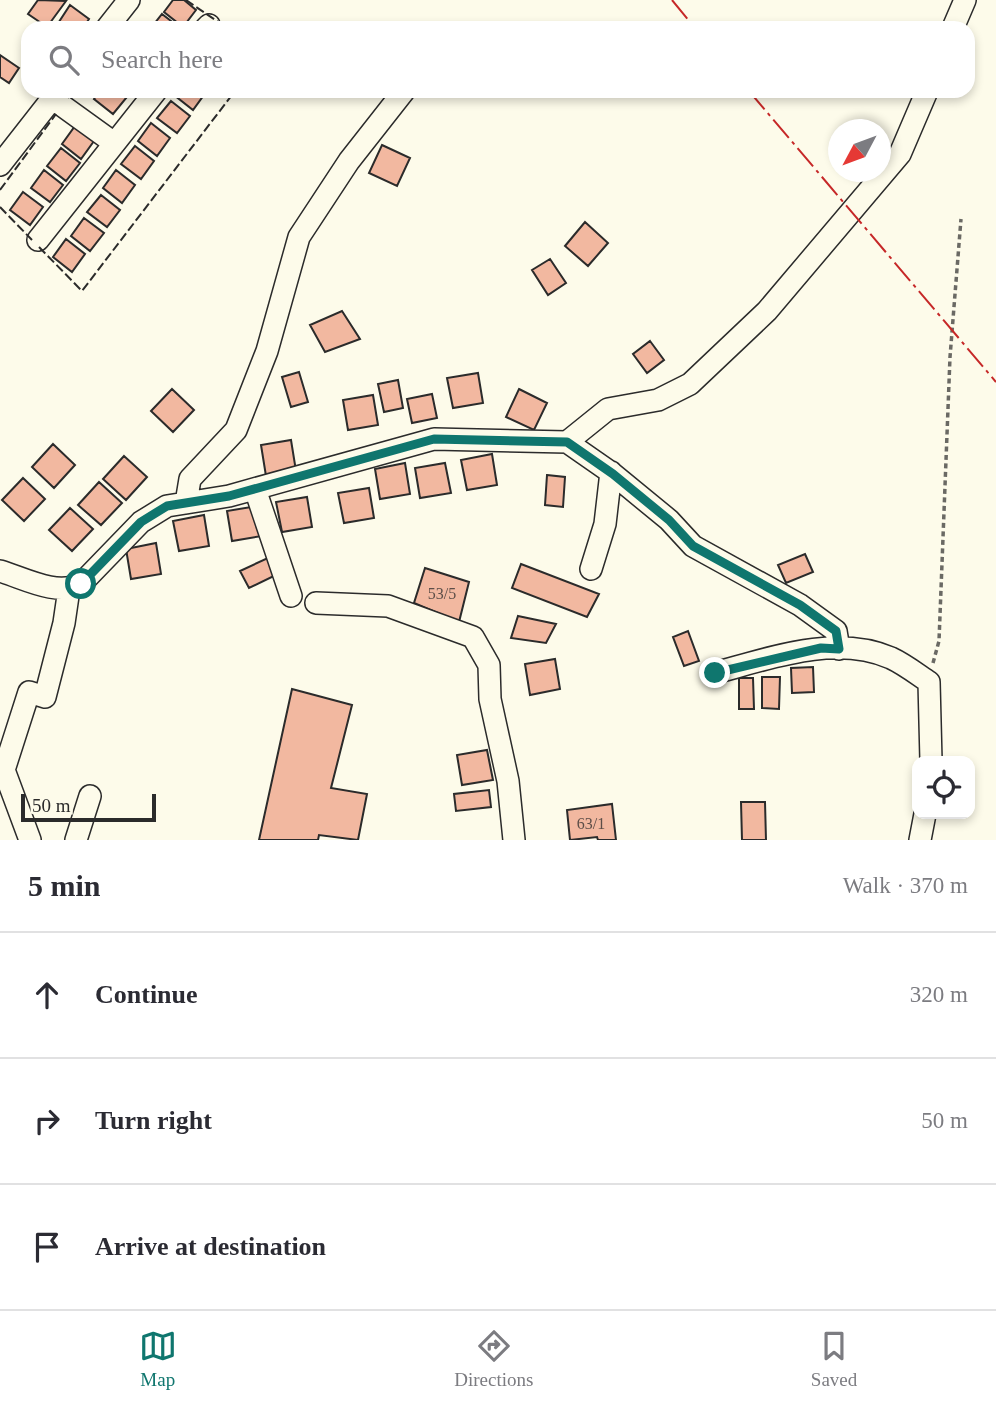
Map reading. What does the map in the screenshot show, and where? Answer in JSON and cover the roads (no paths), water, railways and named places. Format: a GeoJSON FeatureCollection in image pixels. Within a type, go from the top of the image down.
{"type":"FeatureCollection","features":[{"type":"Feature","properties":{"kind":"street"},"geometry":{"type":"LineString","coordinates":[[112,21],[129,0]]}},
{"type":"Feature","properties":{"kind":"street"},"geometry":{"type":"LineString","coordinates":[[956,21],[965,0]]}},
{"type":"Feature","properties":{"kind":"street"},"geometry":{"type":"LineString","coordinates":[[0,165],[54,98]]}},
{"type":"Feature","properties":{"kind":"street"},"geometry":{"type":"LineString","coordinates":[[60,98],[114,143]]}},
{"type":"Feature","properties":{"kind":"street"},"geometry":{"type":"LineString","coordinates":[[38,240],[150,98]]}},
{"type":"Feature","properties":{"kind":"street"},"geometry":{"type":"LineString","coordinates":[[186,503],[190,479],[236,430],[267,351],[299,237],[349,161],[398,98]]}},
{"type":"Feature","properties":{"kind":"street"},"geometry":{"type":"LineString","coordinates":[[567,442],[608,409],[658,400],[690,384],[767,311],[900,154],[924,98]]}},
{"type":"Feature","properties":{"kind":"street"},"geometry":{"type":"LineString","coordinates":[[0,570],[57,589],[69,589],[81,584],[141,522],[167,506],[255,489],[434,439],[567,442],[611,472],[669,520],[693,546],[800,605],[836,631],[839,649]]}},
{"type":"Feature","properties":{"kind":"street"},"geometry":{"type":"LineString","coordinates":[[591,569],[605,524],[611,472]]}},
{"type":"Feature","properties":{"kind":"street"},"geometry":{"type":"LineString","coordinates":[[255,489],[291,596]]}},
{"type":"Feature","properties":{"kind":"street"},"geometry":{"type":"LineString","coordinates":[[30,840],[4,769],[29,692],[46,697],[64,623],[69,589]]}},
{"type":"Feature","properties":{"kind":"street"},"geometry":{"type":"LineString","coordinates":[[316,603],[388,606],[473,637],[489,665],[490,699],[508,781],[514,840]]}},
{"type":"Feature","properties":{"kind":"street"},"geometry":{"type":"LineString","coordinates":[[715,673],[821,648],[862,649],[893,659],[929,682],[932,756]]}},
{"type":"Feature","properties":{"kind":"street"},"geometry":{"type":"LineString","coordinates":[[76,840],[89,796]]}},
{"type":"Feature","properties":{"kind":"street"},"geometry":{"type":"LineString","coordinates":[[920,840],[924,819]]}}]}
